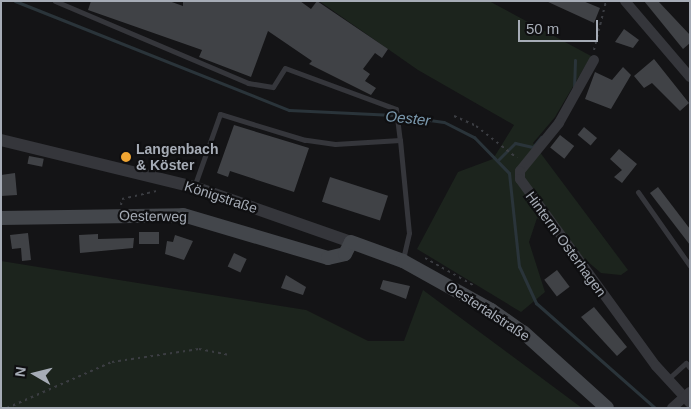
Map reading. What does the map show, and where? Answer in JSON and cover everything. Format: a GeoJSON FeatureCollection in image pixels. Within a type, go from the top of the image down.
{"type":"FeatureCollection","features":[{"type":"Feature","properties":{"kind":"main road","name":"Oesterweg"},"geometry":{"type":"LineString","coordinates":[[1,218],[183,215],[328,258],[345,254],[350,242]]}},
{"type":"Feature","properties":{"kind":"main road","name":"Oestertalstraße"},"geometry":{"type":"LineString","coordinates":[[350,242],[403,261],[466,293],[523,332],[608,408]]}},
{"type":"Feature","properties":{"kind":"street"},"geometry":{"type":"LineString","coordinates":[[625,1],[690,77]]}},
{"type":"Feature","properties":{"kind":"street","name":"Hinterm Osterhagen"},"geometry":{"type":"LineString","coordinates":[[594,60],[558,123],[520,171],[520,179],[682,400]]}},
{"type":"Feature","properties":{"kind":"street","name":"Königstraße"},"geometry":{"type":"LineString","coordinates":[[1,140],[194,188],[350,242]]}},
{"type":"Feature","properties":{"kind":"lane"},"geometry":{"type":"LineString","coordinates":[[55,1],[248,83],[273,88],[285,68],[396,109],[409,233],[403,261]]}},
{"type":"Feature","properties":{"kind":"lane"},"geometry":{"type":"LineString","coordinates":[[194,188],[220,114],[316,143],[400,140]]}},
{"type":"Feature","properties":{"kind":"lane"},"geometry":{"type":"LineString","coordinates":[[638,192],[690,266]]}},
{"type":"Feature","properties":{"kind":"lane"},"geometry":{"type":"LineString","coordinates":[[668,379],[686,363],[690,368]]}},
{"type":"Feature","properties":{"kind":"path"},"geometry":{"type":"LineString","coordinates":[[594,60],[597,26],[606,1]]}},
{"type":"Feature","properties":{"kind":"path"},"geometry":{"type":"LineString","coordinates":[[454,116],[510,152]]}},
{"type":"Feature","properties":{"kind":"path"},"geometry":{"type":"LineString","coordinates":[[122,199],[153,195],[160,179]]}},
{"type":"Feature","properties":{"kind":"path"},"geometry":{"type":"LineString","coordinates":[[6,408],[112,362],[199,349],[229,355]]}},
{"type":"Feature","properties":{"kind":"shaded area"},"geometry":{"type":"Polygon","coordinates":[[[319,1],[489,1],[591,56],[555,117],[533,143],[628,270],[621,275],[601,273],[537,218],[529,242],[545,292],[521,312],[417,249],[458,172],[493,159],[514,125],[418,70],[319,1]]]}},
{"type":"Feature","properties":{"kind":"shaded area"},"geometry":{"type":"Polygon","coordinates":[[[1,261],[306,310],[368,341],[404,341],[423,290],[582,408],[1,408],[1,261]]]}},
{"type":"Feature","properties":{"kind":"building"},"geometry":{"type":"Polygon","coordinates":[[[91,1],[169,1],[183,6],[183,1],[300,1],[311,9],[317,1],[388,49],[382,58],[375,53],[363,69],[370,74],[365,81],[376,88],[371,95],[309,64],[312,61],[268,31],[251,77],[199,57],[202,50],[88,10],[91,1]]]}},
{"type":"Feature","properties":{"kind":"building"},"geometry":{"type":"Polygon","coordinates":[[[546,1],[583,1],[600,8],[594,23],[546,1]]]}},
{"type":"Feature","properties":{"kind":"building"},"geometry":{"type":"Polygon","coordinates":[[[644,1],[658,1],[690,35],[690,43],[683,49],[644,1]]]}},
{"type":"Feature","properties":{"kind":"building"},"geometry":{"type":"Polygon","coordinates":[[[624,29],[639,40],[633,48],[615,42],[624,29]]]}},
{"type":"Feature","properties":{"kind":"building"},"geometry":{"type":"Polygon","coordinates":[[[654,59],[689,103],[680,111],[652,83],[644,88],[634,76],[654,59]]]}},
{"type":"Feature","properties":{"kind":"building"},"geometry":{"type":"Polygon","coordinates":[[[623,67],[631,75],[611,109],[585,99],[595,72],[612,80],[623,67]]]}},
{"type":"Feature","properties":{"kind":"building"},"geometry":{"type":"Polygon","coordinates":[[[234,125],[309,148],[294,192],[230,171],[228,177],[217,173],[234,125]]]}},
{"type":"Feature","properties":{"kind":"building"},"geometry":{"type":"Polygon","coordinates":[[[584,127],[597,138],[591,146],[578,135],[584,127]]]}},
{"type":"Feature","properties":{"kind":"building"},"geometry":{"type":"Polygon","coordinates":[[[560,135],[574,146],[564,159],[550,148],[560,135]]]}},
{"type":"Feature","properties":{"kind":"building"},"geometry":{"type":"Polygon","coordinates":[[[619,149],[637,164],[622,183],[614,177],[622,170],[610,159],[619,149]]]}},
{"type":"Feature","properties":{"kind":"building"},"geometry":{"type":"Polygon","coordinates":[[[29,156],[44,159],[42,167],[27,164],[29,156]]]}},
{"type":"Feature","properties":{"kind":"building"},"geometry":{"type":"Polygon","coordinates":[[[15,173],[17,195],[1,196],[1,175],[15,173]]]}},
{"type":"Feature","properties":{"kind":"building"},"geometry":{"type":"Polygon","coordinates":[[[330,177],[388,196],[380,221],[322,202],[330,177]]]}},
{"type":"Feature","properties":{"kind":"building"},"geometry":{"type":"Polygon","coordinates":[[[658,187],[690,229],[690,245],[650,193],[658,187]]]}},
{"type":"Feature","properties":{"kind":"building"},"geometry":{"type":"Polygon","coordinates":[[[139,232],[159,232],[159,244],[139,244],[139,232]]]}},
{"type":"Feature","properties":{"kind":"building"},"geometry":{"type":"Polygon","coordinates":[[[28,233],[31,260],[22,261],[21,248],[12,249],[10,235],[28,233]]]}},
{"type":"Feature","properties":{"kind":"building"},"geometry":{"type":"Polygon","coordinates":[[[98,234],[98,239],[134,238],[133,248],[80,253],[79,235],[98,234]]]}},
{"type":"Feature","properties":{"kind":"building"},"geometry":{"type":"Polygon","coordinates":[[[175,235],[193,241],[184,260],[165,254],[167,241],[173,242],[175,235]]]}},
{"type":"Feature","properties":{"kind":"building"},"geometry":{"type":"Polygon","coordinates":[[[234,253],[247,259],[240,273],[228,267],[234,253]]]}},
{"type":"Feature","properties":{"kind":"building"},"geometry":{"type":"Polygon","coordinates":[[[557,270],[570,287],[557,296],[544,280],[557,270]]]}},
{"type":"Feature","properties":{"kind":"building"},"geometry":{"type":"Polygon","coordinates":[[[286,275],[306,287],[303,295],[281,288],[286,275]]]}},
{"type":"Feature","properties":{"kind":"building"},"geometry":{"type":"Polygon","coordinates":[[[383,280],[410,286],[406,299],[380,289],[383,280]]]}},
{"type":"Feature","properties":{"kind":"building"},"geometry":{"type":"Polygon","coordinates":[[[594,307],[627,347],[617,356],[581,317],[594,307]]]}},
{"type":"Feature","properties":{"kind":"waterway","name":"Oester"},"geometry":{"type":"LineString","coordinates":[[15,1],[289,110],[394,115],[444,122],[474,137],[509,173],[519,266],[536,303],[655,408]]}},
{"type":"Feature","properties":{"kind":"waterway"},"geometry":{"type":"LineString","coordinates":[[574,89],[575,60]]}},
{"type":"Feature","properties":{"kind":"waterway"},"geometry":{"type":"LineString","coordinates":[[499,159],[515,143],[533,147],[541,137]]}},
{"type":"Feature","properties":{"kind":"place","name":"Langenbach & Köster"},"geometry":{"type":"Point","coordinates":[126,157]}}]}
